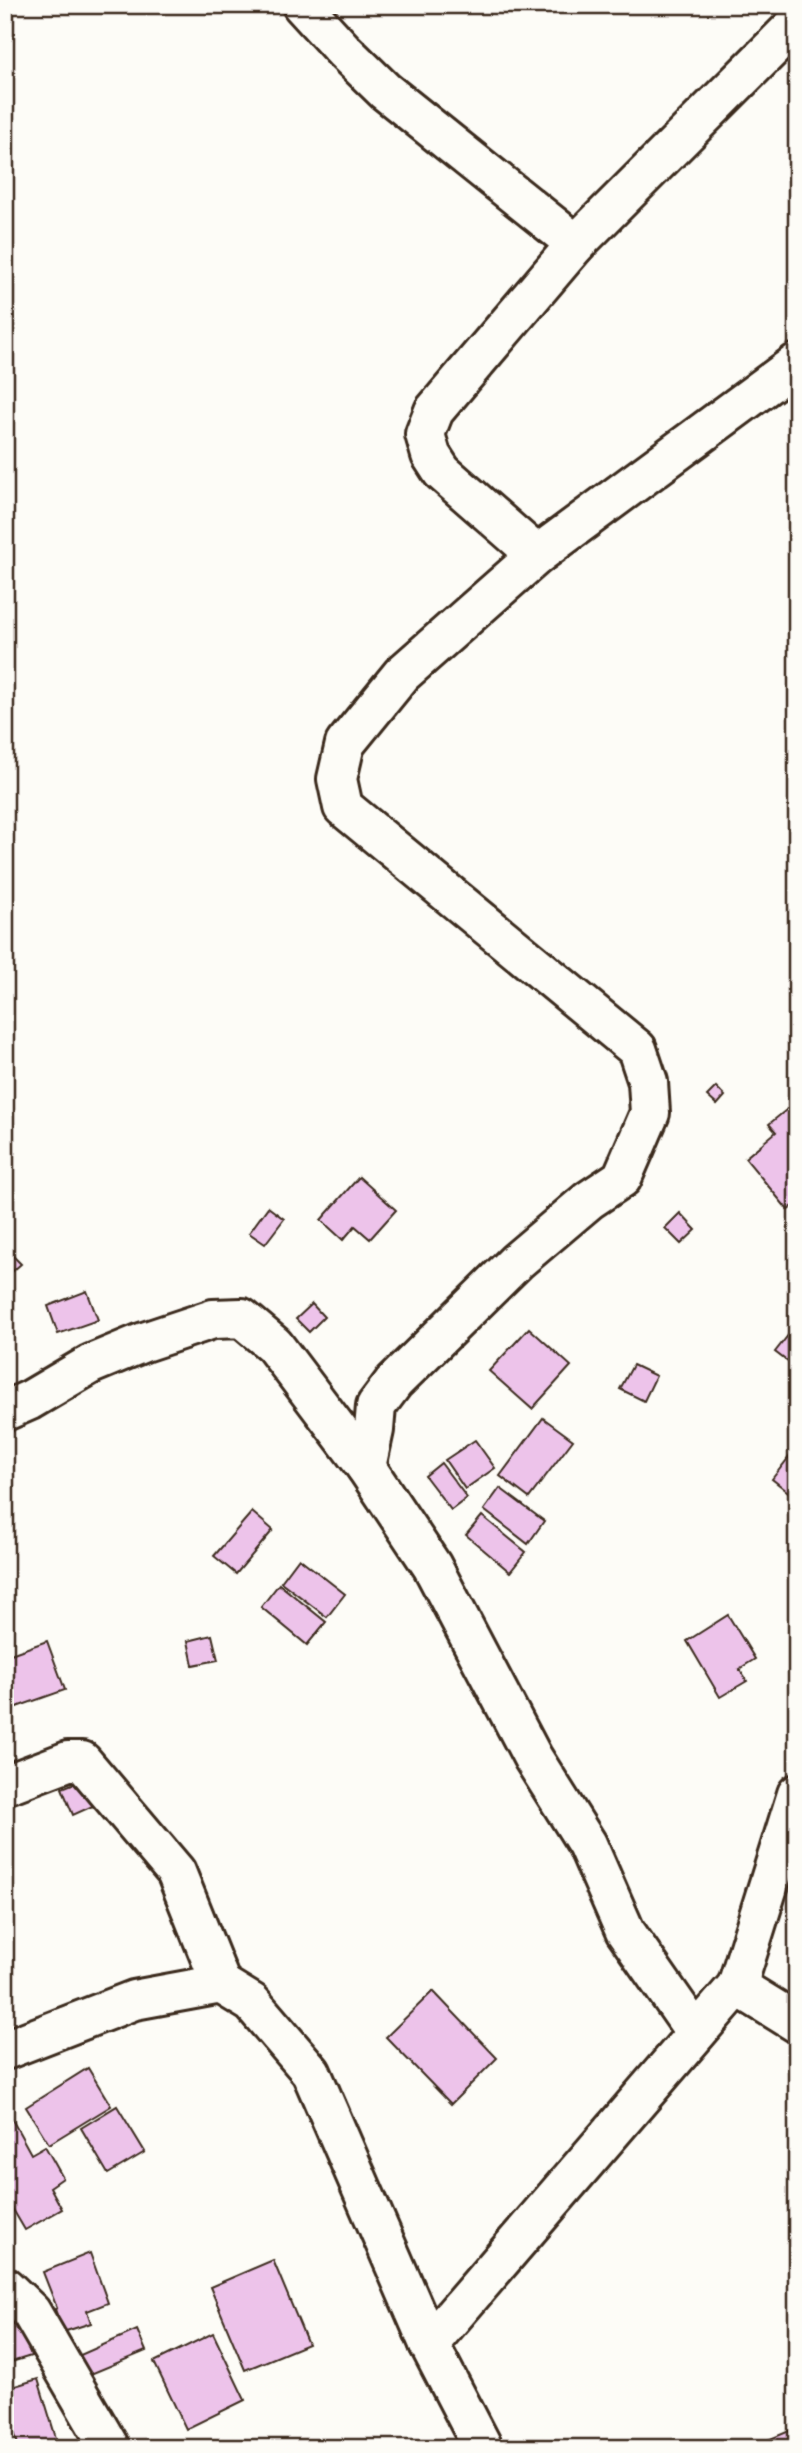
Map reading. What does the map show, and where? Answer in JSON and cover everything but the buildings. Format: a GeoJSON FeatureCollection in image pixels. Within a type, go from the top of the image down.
{"type":"FeatureCollection","features":[{"type":"Feature","properties":{"kind":"street"},"geometry":{"type":"LineString","coordinates":[[302,5],[385,91],[576,244]]}},
{"type":"Feature","properties":{"kind":"street"},"geometry":{"type":"LineString","coordinates":[[537,555],[442,472],[431,455],[425,434],[434,411],[576,244],[797,23]]}},
{"type":"Feature","properties":{"kind":"street"},"geometry":{"type":"LineString","coordinates":[[366,1467],[376,1406],[394,1382],[517,1261],[589,1200],[622,1178],[650,1113],[649,1082],[637,1049],[343,807],[337,779],[345,744],[402,674],[537,555],[796,364]]}},
{"type":"Feature","properties":{"kind":"street"},"geometry":{"type":"LineString","coordinates":[[5,1412],[91,1364],[213,1319],[242,1318],[274,1345],[366,1467],[432,1566],[533,1758],[587,1844],[625,1931],[696,2034]]}},
{"type":"Feature","properties":{"kind":"street"},"geometry":{"type":"LineString","coordinates":[[5,1785],[68,1761],[82,1761],[176,1872],[221,1984],[252,2003],[311,2072],[429,2344],[483,2448]]}},
{"type":"Feature","properties":{"kind":"street"},"geometry":{"type":"LineString","coordinates":[[429,2344],[737,1986],[797,1794]]}},
{"type":"Feature","properties":{"kind":"street"},"geometry":{"type":"LineString","coordinates":[[5,2050],[134,2000],[221,1984]]}},
{"type":"Feature","properties":{"kind":"street"},"geometry":{"type":"LineString","coordinates":[[737,1986],[797,2023]]}},
{"type":"Feature","properties":{"kind":"street"},"geometry":{"type":"LineString","coordinates":[[5,2287],[32,2312],[110,2448]]}}]}
